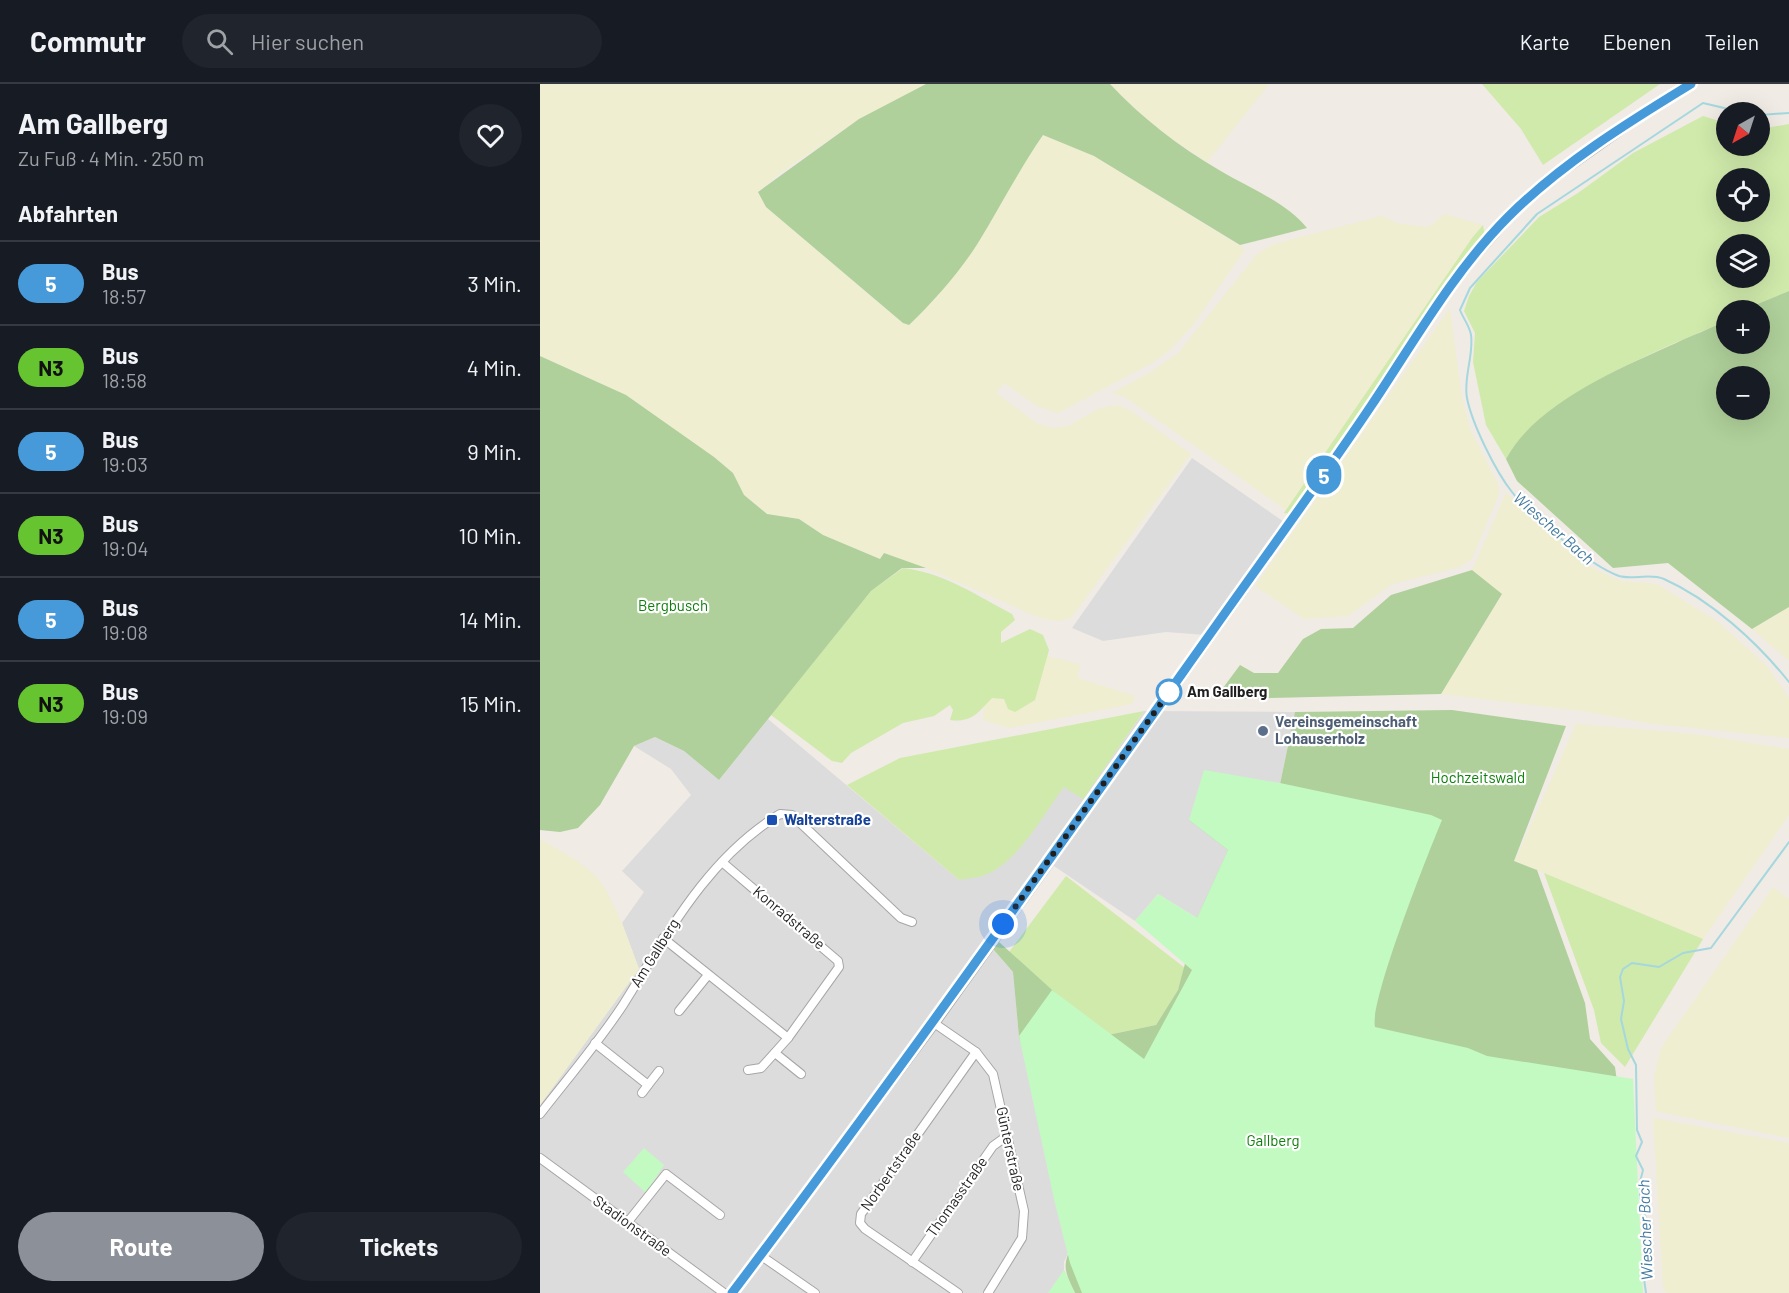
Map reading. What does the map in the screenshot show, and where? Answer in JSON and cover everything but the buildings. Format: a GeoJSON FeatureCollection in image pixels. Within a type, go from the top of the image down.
{"type":"FeatureCollection","features":[{"type":"Feature","properties":{"kind":"street"},"geometry":{"type":"LineString","coordinates":[[732,1293],[934,1023],[1329,468],[1431,313],[1473,257],[1511,214],[1548,181],[1635,119],[1691,84]]}},
{"type":"Feature","properties":{"kind":"street","name":"Am Gallberg"},"geometry":{"type":"LineString","coordinates":[[540,1114],[596,1043],[685,906],[722,862],[777,815],[788,813],[901,918],[912,922]]}},
{"type":"Feature","properties":{"kind":"street","name":"Konradstraße"},"geometry":{"type":"LineString","coordinates":[[722,862],[838,962],[839,967],[775,1053],[761,1068],[748,1070]]}},
{"type":"Feature","properties":{"kind":"street"},"geometry":{"type":"LineString","coordinates":[[663,938],[788,1038]]}},
{"type":"Feature","properties":{"kind":"street"},"geometry":{"type":"LineString","coordinates":[[679,1011],[708,975]]}},
{"type":"Feature","properties":{"kind":"street","name":"Günterstraße"},"geometry":{"type":"LineString","coordinates":[[934,1023],[976,1052],[993,1074],[1025,1225],[1017,1250],[988,1293]]}},
{"type":"Feature","properties":{"kind":"street"},"geometry":{"type":"LineString","coordinates":[[596,1043],[648,1085]]}},
{"type":"Feature","properties":{"kind":"street","name":"Norbertstraße"},"geometry":{"type":"LineString","coordinates":[[958,1293],[865,1229],[860,1222],[861,1214],[976,1052]]}},
{"type":"Feature","properties":{"kind":"street"},"geometry":{"type":"LineString","coordinates":[[775,1053],[801,1074]]}},
{"type":"Feature","properties":{"kind":"street"},"geometry":{"type":"LineString","coordinates":[[642,1093],[659,1071]]}},
{"type":"Feature","properties":{"kind":"street","name":"Thomasstraße"},"geometry":{"type":"LineString","coordinates":[[912,1262],[993,1146],[1007,1136]]}},
{"type":"Feature","properties":{"kind":"street","name":"Stadionstraße"},"geometry":{"type":"LineString","coordinates":[[540,1158],[724,1293]]}},
{"type":"Feature","properties":{"kind":"street"},"geometry":{"type":"LineString","coordinates":[[627,1223],[666,1174],[720,1215]]}},
{"type":"Feature","properties":{"kind":"street"},"geometry":{"type":"LineString","coordinates":[[760,1256],[815,1293]]}},
{"type":"Feature","properties":{"kind":"shaded area"},"geometry":{"type":"Polygon","coordinates":[[[1192,458],[1287,524],[1206,635],[1166,632],[1103,641],[1072,628],[1192,458]]]}},
{"type":"Feature","properties":{"kind":"shaded area"},"geometry":{"type":"Polygon","coordinates":[[[1144,711],[1295,712],[1279,789],[1228,850],[1197,918],[1158,894],[1135,921],[1054,866],[993,949],[1013,972],[1019,1037],[1075,1238],[1064,1262],[1064,1270],[1075,1293],[540,1293],[540,1105],[639,969],[622,923],[644,892],[622,871],[691,795],[671,769],[634,746],[655,737],[684,751],[719,780],[768,719],[959,880],[1019,847],[1064,786],[1083,798],[1144,711]]]}},
{"type":"Feature","properties":{"kind":"green space"},"geometry":{"type":"Polygon","coordinates":[[[540,84],[926,84],[859,119],[780,173],[758,192],[766,207],[903,323],[909,325],[935,299],[977,244],[1008,188],[1043,135],[1094,156],[1245,249],[1194,324],[1171,349],[1154,362],[1058,413],[1037,406],[1004,383],[996,393],[1038,424],[1054,428],[1068,426],[1098,409],[1117,405],[1130,410],[1191,454],[1071,618],[1058,621],[1040,618],[926,568],[880,559],[823,535],[799,519],[767,514],[743,495],[733,473],[714,457],[605,385],[540,356],[540,84]]]}},
{"type":"Feature","properties":{"kind":"green space"},"geometry":{"type":"Polygon","coordinates":[[[926,84],[1110,84],[1148,120],[1175,141],[1219,170],[1288,210],[1307,228],[1240,245],[1094,156],[1043,135],[963,265],[909,325],[903,323],[766,207],[758,192],[859,119],[926,84]]]}},
{"type":"Feature","properties":{"kind":"green space"},"geometry":{"type":"Polygon","coordinates":[[[1110,84],[1269,84],[1207,162],[1151,125],[1110,84]]]}},
{"type":"Feature","properties":{"kind":"green space"},"geometry":{"type":"Polygon","coordinates":[[[1482,84],[1660,84],[1543,165],[1521,129],[1482,84]]]}},
{"type":"Feature","properties":{"kind":"green space"},"geometry":{"type":"Polygon","coordinates":[[[1703,116],[1716,120],[1716,156],[1770,156],[1770,127],[1789,124],[1789,291],[1767,300],[1716,300],[1716,325],[1634,362],[1572,396],[1545,415],[1522,436],[1506,459],[1486,425],[1473,362],[1475,333],[1464,311],[1477,282],[1539,217],[1578,193],[1633,153],[1703,116]]]}},
{"type":"Feature","properties":{"kind":"green space"},"geometry":{"type":"Polygon","coordinates":[[[1445,214],[1483,225],[1286,510],[1125,397],[1112,393],[1154,370],[1179,352],[1257,254],[1274,244],[1382,216],[1396,223],[1428,227],[1445,214]]]}},
{"type":"Feature","properties":{"kind":"green space"},"geometry":{"type":"Polygon","coordinates":[[[1483,225],[1485,236],[1434,304],[1290,514],[1284,513],[1472,238],[1483,225]]]}},
{"type":"Feature","properties":{"kind":"green space"},"geometry":{"type":"Polygon","coordinates":[[[1789,291],[1789,607],[1752,629],[1668,563],[1613,568],[1517,481],[1506,459],[1519,439],[1537,421],[1581,390],[1605,376],[1716,325],[1716,354],[1770,354],[1770,300],[1767,300],[1789,291]]]}},
{"type":"Feature","properties":{"kind":"green space"},"geometry":{"type":"Polygon","coordinates":[[[1450,308],[1461,392],[1470,429],[1498,484],[1499,494],[1472,559],[1460,567],[1392,584],[1348,616],[1304,619],[1255,586],[1450,308]]]}},
{"type":"Feature","properties":{"kind":"green space","name":"Bergbusch"},"geometry":{"type":"Polygon","coordinates":[[[540,356],[626,395],[733,473],[744,495],[767,514],[799,519],[823,535],[880,559],[884,553],[926,568],[902,568],[871,591],[719,780],[684,751],[655,737],[634,746],[600,805],[578,828],[560,832],[540,830],[540,356]]]}},
{"type":"Feature","properties":{"kind":"green space"},"geometry":{"type":"Polygon","coordinates":[[[1506,493],[1592,568],[1621,581],[1657,584],[1718,622],[1766,665],[1789,698],[1789,738],[1647,723],[1582,711],[1441,694],[1502,595],[1472,570],[1506,493]]]}},
{"type":"Feature","properties":{"kind":"green space"},"geometry":{"type":"Polygon","coordinates":[[[903,568],[932,574],[1012,614],[1015,620],[1001,632],[1001,643],[1030,629],[1043,635],[1049,650],[1035,700],[1015,712],[1008,709],[1004,699],[992,698],[974,716],[957,721],[950,720],[953,710],[950,705],[934,716],[903,723],[851,753],[842,763],[832,761],[771,715],[871,591],[903,568]]]}},
{"type":"Feature","properties":{"kind":"green space"},"geometry":{"type":"Polygon","coordinates":[[[1472,570],[1502,594],[1441,694],[1224,699],[1223,688],[1240,665],[1254,673],[1278,673],[1303,639],[1321,629],[1353,628],[1391,595],[1472,570]]]}},
{"type":"Feature","properties":{"kind":"green space"},"geometry":{"type":"Polygon","coordinates":[[[1789,607],[1789,661],[1752,629],[1789,607]]]}},
{"type":"Feature","properties":{"kind":"green space"},"geometry":{"type":"Polygon","coordinates":[[[1046,656],[1080,664],[1078,678],[1135,696],[1132,704],[1009,728],[983,720],[984,706],[992,698],[1004,699],[1008,709],[1039,685],[1046,656]]]}},
{"type":"Feature","properties":{"kind":"green space","name":"Gallberg"},"geometry":{"type":"Polygon","coordinates":[[[1452,710],[1566,726],[1514,861],[1537,870],[1585,1003],[1590,1039],[1615,1067],[1625,1141],[1556,1293],[1075,1293],[1066,1271],[1066,1260],[1075,1238],[1019,1037],[1013,972],[993,949],[999,942],[1103,1036],[1156,1025],[1178,990],[1197,918],[1228,850],[1189,820],[1279,789],[1295,712],[1452,710]]]}},
{"type":"Feature","properties":{"kind":"green space"},"geometry":{"type":"Polygon","coordinates":[[[1144,711],[1083,799],[1064,787],[1033,832],[1015,853],[995,870],[978,877],[959,880],[847,785],[900,758],[1144,711]]]}},
{"type":"Feature","properties":{"kind":"green space"},"geometry":{"type":"Polygon","coordinates":[[[1576,724],[1695,734],[1789,749],[1789,815],[1703,939],[1515,861],[1576,724]]]}},
{"type":"Feature","properties":{"kind":"green space","name":"Gallberg"},"geometry":{"type":"Polygon","coordinates":[[[1204,770],[1280,783],[1431,815],[1442,820],[1390,959],[1381,988],[1375,1027],[1468,1048],[1487,1056],[1633,1079],[1643,1293],[1082,1293],[1070,1263],[1054,1199],[1019,1036],[1052,990],[1144,1059],[1192,970],[1135,921],[1158,894],[1197,918],[1228,850],[1189,820],[1204,770]]]}},
{"type":"Feature","properties":{"kind":"green space"},"geometry":{"type":"Polygon","coordinates":[[[540,839],[576,860],[595,875],[606,890],[622,923],[639,969],[540,1105],[540,839]]]}},
{"type":"Feature","properties":{"kind":"green space"},"geometry":{"type":"Polygon","coordinates":[[[1544,873],[1703,939],[1625,1067],[1601,1043],[1594,1010],[1544,873]]]}},
{"type":"Feature","properties":{"kind":"green space"},"geometry":{"type":"Polygon","coordinates":[[[1066,876],[1185,968],[1178,990],[1156,1025],[1103,1036],[1009,952],[1066,876]]]}},
{"type":"Feature","properties":{"kind":"green space"},"geometry":{"type":"Polygon","coordinates":[[[1773,887],[1789,899],[1789,1138],[1656,1111],[1654,1077],[1661,1048],[1773,887]]]}},
{"type":"Feature","properties":{"kind":"green space"},"geometry":{"type":"Polygon","coordinates":[[[1653,1118],[1789,1143],[1789,1293],[1666,1293],[1663,1288],[1653,1118]]]}},
{"type":"Feature","properties":{"kind":"green space"},"geometry":{"type":"Polygon","coordinates":[[[644,1148],[664,1165],[646,1193],[623,1172],[644,1148]]]}},
{"type":"Feature","properties":{"kind":"green space"},"geometry":{"type":"Polygon","coordinates":[[[1064,1270],[1075,1293],[1048,1293],[1064,1270]]]}},
{"type":"Feature","properties":{"kind":"waterway","name":"Wiescher Bach"},"geometry":{"type":"LineString","coordinates":[[1716,106],[1703,103],[1537,214],[1470,288],[1460,310],[1469,329],[1472,343],[1467,375],[1467,398],[1479,434],[1492,460],[1512,492],[1532,514],[1607,571],[1624,577],[1659,577],[1699,598],[1748,637],[1789,682]]}},
{"type":"Feature","properties":{"kind":"waterway","name":"Wiescher Bach"},"geometry":{"type":"LineString","coordinates":[[1770,114],[1789,113]]}},
{"type":"Feature","properties":{"kind":"waterway","name":"Wiescher Bach"},"geometry":{"type":"LineString","coordinates":[[1646,1293],[1644,1279],[1648,1271],[1644,1259],[1649,1252],[1645,1238],[1648,1226],[1640,1198],[1643,1170],[1636,1156],[1642,1142],[1637,1130],[1636,1065],[1628,1049],[1621,1019],[1624,1001],[1620,977],[1623,969],[1632,963],[1659,967],[1683,953],[1711,948],[1789,842]]}},
{"type":"Feature","properties":{"kind":"bus line","name":"5"},"geometry":{"type":"LineString","coordinates":[[732,1293],[934,1023],[1335,460],[1431,313],[1487,239],[1548,181],[1635,119],[1691,84]]}},
{"type":"Feature","properties":{"kind":"place","name":"Am Gallberg"},"geometry":{"type":"Point","coordinates":[1169,692]}},
{"type":"Feature","properties":{"kind":"place","name":"Vereinsgemeinschaft Lohauserholz"},"geometry":{"type":"Point","coordinates":[1263,731]}},
{"type":"Feature","properties":{"kind":"place","name":"Walterstraße"},"geometry":{"type":"Point","coordinates":[772,820]}},
{"type":"Feature","properties":{"kind":"route"},"geometry":{"type":"LineString","coordinates":[[1003,924],[1169,692]]}},
{"type":"Feature","properties":{"kind":"park label","name":"Hochzeitswald"},"geometry":{"type":"Point","coordinates":[1478,778]}}]}
